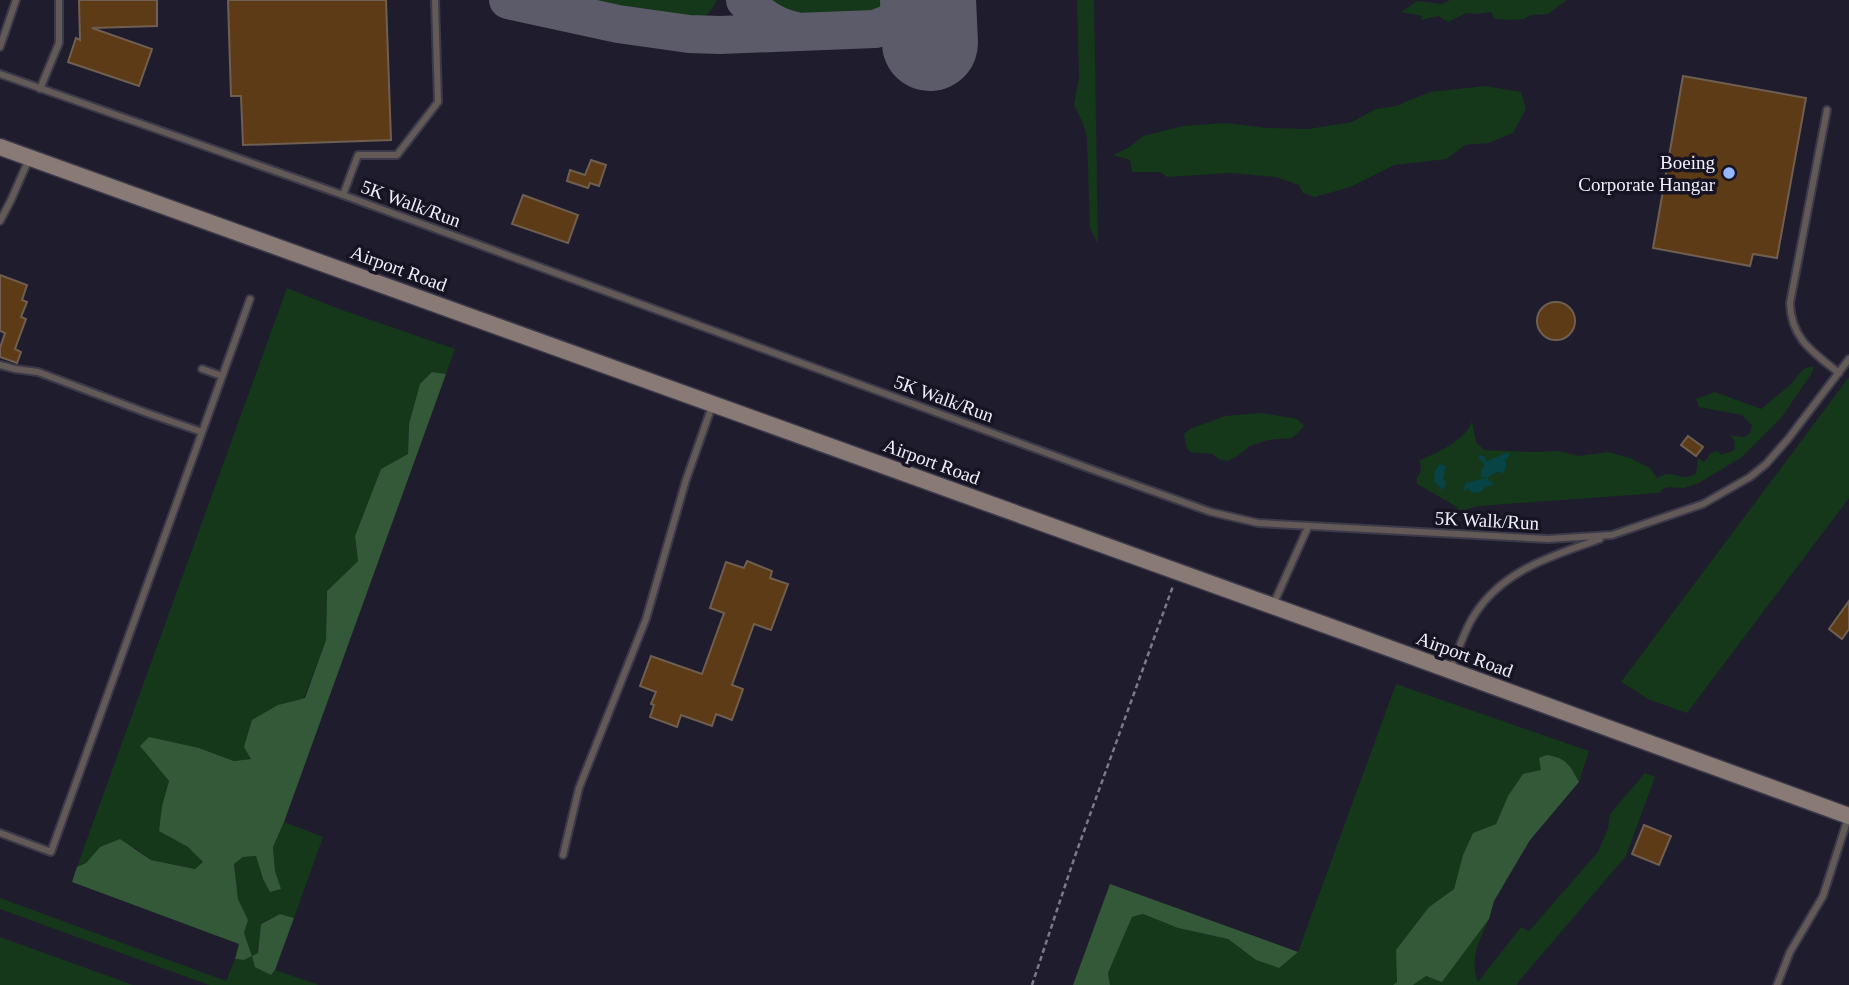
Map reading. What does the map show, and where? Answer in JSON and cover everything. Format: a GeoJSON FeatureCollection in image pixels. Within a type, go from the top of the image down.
{"type":"FeatureCollection","features":[{"type":"Feature","properties":{"kind":"main road","name":"Airport Road"},"geometry":{"type":"LineString","coordinates":[[0,146],[1849,816]]}},
{"type":"Feature","properties":{"kind":"lane"},"geometry":{"type":"LineString","coordinates":[[0,47],[16,0]]}},
{"type":"Feature","properties":{"kind":"lane"},"geometry":{"type":"LineString","coordinates":[[40,89],[59,43],[59,0]]}},
{"type":"Feature","properties":{"kind":"lane"},"geometry":{"type":"LineString","coordinates":[[343,195],[358,155],[397,155],[438,102],[435,0]]}},
{"type":"Feature","properties":{"kind":"lane","name":"5K Walk/Run"},"geometry":{"type":"LineString","coordinates":[[0,74],[343,195],[1211,512],[1258,523],[1548,539],[1612,535],[1703,503],[1749,477],[1776,454],[1849,359]]}},
{"type":"Feature","properties":{"kind":"lane"},"geometry":{"type":"LineString","coordinates":[[1827,110],[1790,303],[1796,332],[1808,347],[1839,373]]}},
{"type":"Feature","properties":{"kind":"lane"},"geometry":{"type":"LineString","coordinates":[[0,221],[29,157]]}},
{"type":"Feature","properties":{"kind":"lane"},"geometry":{"type":"LineString","coordinates":[[0,833],[51,852],[250,299]]}},
{"type":"Feature","properties":{"kind":"lane"},"geometry":{"type":"LineString","coordinates":[[0,365],[38,372],[202,432]]}},
{"type":"Feature","properties":{"kind":"lane"},"geometry":{"type":"LineString","coordinates":[[202,369],[222,376]]}},
{"type":"Feature","properties":{"kind":"lane"},"geometry":{"type":"LineString","coordinates":[[563,855],[579,788],[646,619],[686,480],[713,405]]}},
{"type":"Feature","properties":{"kind":"lane"},"geometry":{"type":"LineString","coordinates":[[1272,606],[1308,527]]}},
{"type":"Feature","properties":{"kind":"lane"},"geometry":{"type":"LineString","coordinates":[[1450,670],[1474,615],[1501,583],[1536,563],[1612,535]]}},
{"type":"Feature","properties":{"kind":"lane"},"geometry":{"type":"LineString","coordinates":[[1777,985],[1790,952],[1823,896],[1849,816]]}},
{"type":"Feature","properties":{"kind":"path"},"geometry":{"type":"LineString","coordinates":[[1032,985],[1075,856],[1178,573]]}},
{"type":"Feature","properties":{"kind":"shaded area"},"geometry":{"type":"Polygon","coordinates":[[[568,0],[717,0],[705,16],[688,21],[635,15],[568,0]]]}},
{"type":"Feature","properties":{"kind":"shaded area"},"geometry":{"type":"Polygon","coordinates":[[[763,0],[893,0],[887,9],[878,15],[832,20],[785,16],[763,0]]]}},
{"type":"Feature","properties":{"kind":"shaded area"},"geometry":{"type":"Polygon","coordinates":[[[1077,0],[1094,0],[1098,244],[1090,228],[1087,138],[1074,105],[1079,77],[1077,0]]]}},
{"type":"Feature","properties":{"kind":"shaded area"},"geometry":{"type":"Polygon","coordinates":[[[1450,0],[1567,0],[1548,14],[1512,20],[1495,19],[1491,12],[1466,13],[1448,22],[1438,16],[1421,20],[1422,16],[1401,12],[1417,1],[1442,4],[1450,0]]]}},
{"type":"Feature","properties":{"kind":"shaded area"},"geometry":{"type":"Polygon","coordinates":[[[1485,86],[1521,92],[1526,109],[1513,133],[1489,143],[1465,145],[1447,159],[1394,165],[1350,187],[1315,197],[1303,193],[1299,185],[1276,177],[1230,173],[1167,177],[1160,172],[1132,172],[1130,160],[1113,155],[1128,148],[1143,136],[1183,126],[1226,123],[1309,129],[1352,122],[1376,109],[1396,106],[1430,92],[1485,86]]]}},
{"type":"Feature","properties":{"kind":"shaded area"},"geometry":{"type":"Polygon","coordinates":[[[287,288],[455,349],[446,374],[432,372],[409,424],[408,454],[381,469],[355,536],[358,561],[327,591],[326,640],[304,698],[278,705],[252,759],[234,761],[199,748],[140,745],[169,781],[162,806],[160,831],[188,847],[203,862],[196,869],[151,860],[135,848],[100,847],[86,863],[77,867],[287,288]]]}},
{"type":"Feature","properties":{"kind":"shaded area"},"geometry":{"type":"Polygon","coordinates":[[[1813,366],[1813,371],[1782,417],[1742,457],[1699,483],[1684,488],[1668,487],[1659,493],[1478,506],[1463,513],[1417,484],[1421,469],[1419,461],[1457,441],[1472,421],[1476,442],[1484,450],[1559,451],[1579,456],[1608,452],[1630,458],[1650,468],[1657,478],[1668,474],[1691,476],[1696,474],[1698,458],[1704,462],[1711,453],[1718,451],[1721,455],[1735,450],[1734,440],[1730,435],[1744,437],[1750,433],[1752,425],[1742,415],[1699,407],[1696,399],[1715,392],[1761,409],[1790,385],[1803,369],[1813,366]]]}},
{"type":"Feature","properties":{"kind":"shaded area"},"geometry":{"type":"Polygon","coordinates":[[[432,372],[446,374],[273,847],[275,871],[281,889],[270,892],[256,856],[243,857],[234,864],[238,899],[248,920],[244,933],[252,956],[244,960],[235,959],[239,944],[72,882],[77,867],[86,863],[100,847],[120,839],[151,860],[195,869],[203,862],[188,847],[159,831],[169,781],[140,746],[149,737],[199,748],[234,761],[251,759],[244,747],[252,720],[278,705],[305,698],[326,640],[327,591],[358,561],[355,536],[381,469],[408,454],[409,424],[420,384],[432,372]]]}},
{"type":"Feature","properties":{"kind":"shaded area"},"geometry":{"type":"Polygon","coordinates":[[[1849,377],[1849,498],[1687,713],[1650,700],[1621,682],[1849,377]]]}},
{"type":"Feature","properties":{"kind":"shaded area"},"geometry":{"type":"Polygon","coordinates":[[[1262,413],[1297,419],[1304,426],[1291,438],[1268,440],[1250,446],[1227,461],[1212,454],[1190,452],[1186,446],[1184,434],[1190,429],[1225,416],[1262,413]]]}},
{"type":"Feature","properties":{"kind":"shaded area"},"geometry":{"type":"Polygon","coordinates":[[[1509,453],[1505,460],[1507,466],[1504,473],[1497,472],[1489,476],[1488,480],[1493,483],[1492,486],[1486,486],[1481,492],[1472,493],[1468,488],[1465,492],[1465,483],[1487,478],[1480,477],[1485,466],[1478,457],[1485,457],[1486,461],[1509,453]]]}},
{"type":"Feature","properties":{"kind":"shaded area"},"geometry":{"type":"Polygon","coordinates":[[[1440,464],[1446,466],[1443,479],[1446,485],[1442,490],[1434,481],[1435,470],[1440,464]]]}},
{"type":"Feature","properties":{"kind":"shaded area"},"geometry":{"type":"Polygon","coordinates":[[[1396,684],[1589,751],[1579,782],[1573,770],[1541,770],[1508,796],[1496,824],[1473,833],[1463,855],[1454,889],[1429,907],[1397,950],[1397,982],[1393,985],[1110,985],[1108,973],[1132,917],[1143,914],[1178,928],[1228,939],[1256,960],[1298,952],[1396,684]]]}},
{"type":"Feature","properties":{"kind":"shaded area"},"geometry":{"type":"Polygon","coordinates":[[[1547,755],[1567,763],[1579,782],[1530,840],[1494,901],[1489,919],[1442,982],[1426,976],[1413,985],[1393,985],[1397,982],[1396,950],[1429,907],[1454,889],[1463,855],[1473,833],[1496,824],[1508,796],[1523,774],[1541,770],[1539,758],[1547,755]]]}},
{"type":"Feature","properties":{"kind":"shaded area"},"geometry":{"type":"Polygon","coordinates":[[[1645,773],[1655,777],[1626,856],[1517,985],[1413,985],[1426,976],[1442,981],[1489,919],[1475,958],[1478,982],[1521,927],[1529,931],[1598,852],[1608,828],[1610,814],[1645,773]]]}},
{"type":"Feature","properties":{"kind":"shaded area"},"geometry":{"type":"Polygon","coordinates":[[[284,822],[323,837],[294,918],[280,914],[261,923],[258,954],[252,956],[244,933],[248,920],[238,899],[234,864],[243,857],[256,856],[263,879],[275,871],[273,847],[284,822]]]}},
{"type":"Feature","properties":{"kind":"shaded area"},"geometry":{"type":"Polygon","coordinates":[[[1110,884],[1298,952],[1279,968],[1256,960],[1228,939],[1178,928],[1143,914],[1132,917],[1108,973],[1110,985],[1073,985],[1110,884]]]}},
{"type":"Feature","properties":{"kind":"shaded area"},"geometry":{"type":"Polygon","coordinates":[[[0,898],[226,981],[235,959],[244,960],[252,956],[271,975],[275,970],[319,985],[209,985],[0,909],[0,898]]]}},
{"type":"Feature","properties":{"kind":"shaded area"},"geometry":{"type":"Polygon","coordinates":[[[280,914],[294,918],[271,975],[255,967],[252,956],[258,953],[261,924],[280,914]]]}},
{"type":"Feature","properties":{"kind":"shaded area"},"geometry":{"type":"Polygon","coordinates":[[[0,937],[133,985],[0,985],[0,937]]]}},
{"type":"Feature","properties":{"kind":"building"},"geometry":{"type":"Polygon","coordinates":[[[79,0],[157,0],[157,26],[92,28],[152,49],[139,86],[68,62],[76,38],[80,40],[79,0]]]}},
{"type":"Feature","properties":{"kind":"building"},"geometry":{"type":"Polygon","coordinates":[[[228,0],[386,0],[391,140],[243,145],[241,96],[231,96],[228,0]]]}},
{"type":"Feature","properties":{"kind":"building","name":"Boeing Corporate Hangar"},"geometry":{"type":"Polygon","coordinates":[[[1683,76],[1806,98],[1777,258],[1753,254],[1750,266],[1653,248],[1683,76]]]}},
{"type":"Feature","properties":{"kind":"building"},"geometry":{"type":"Polygon","coordinates":[[[591,160],[606,165],[599,186],[590,183],[588,188],[567,181],[570,170],[585,175],[591,160]]]}},
{"type":"Feature","properties":{"kind":"building"},"geometry":{"type":"Polygon","coordinates":[[[523,195],[578,215],[568,243],[512,224],[523,195]]]}},
{"type":"Feature","properties":{"kind":"building"},"geometry":{"type":"Polygon","coordinates":[[[0,275],[27,285],[22,300],[27,302],[21,317],[26,319],[15,349],[21,352],[17,363],[0,357],[5,333],[0,331],[0,275]]]}},
{"type":"Feature","properties":{"kind":"building"},"geometry":{"type":"Polygon","coordinates":[[[1556,302],[1570,307],[1575,321],[1570,335],[1556,340],[1542,335],[1537,321],[1542,307],[1556,302]]]}},
{"type":"Feature","properties":{"kind":"building"},"geometry":{"type":"Polygon","coordinates":[[[1688,436],[1703,447],[1696,456],[1681,445],[1688,436]]]}},
{"type":"Feature","properties":{"kind":"building"},"geometry":{"type":"Polygon","coordinates":[[[747,561],[772,571],[770,578],[788,584],[771,630],[754,624],[732,685],[743,689],[732,720],[716,714],[712,726],[681,715],[677,727],[650,717],[656,692],[640,686],[651,656],[702,674],[724,613],[710,608],[726,562],[744,568],[747,561]]]}},
{"type":"Feature","properties":{"kind":"building"},"geometry":{"type":"Polygon","coordinates":[[[1849,601],[1849,629],[1842,639],[1829,629],[1849,601]]]}},
{"type":"Feature","properties":{"kind":"building"},"geometry":{"type":"Polygon","coordinates":[[[1644,825],[1671,836],[1659,865],[1632,854],[1644,825]]]}},
{"type":"Feature","properties":{"kind":"taxiway"},"geometry":{"type":"LineString","coordinates":[[508,0],[618,24],[689,34],[720,35],[875,29],[893,22],[921,0]]}},
{"type":"Feature","properties":{"kind":"taxiway"},"geometry":{"type":"LineString","coordinates":[[745,0],[767,20],[795,31]]}},
{"type":"Feature","properties":{"kind":"runway"},"geometry":{"type":"LineString","coordinates":[[928,0],[930,43]]}},
{"type":"Feature","properties":{"kind":"place","name":"Boeing Corporate Hangar"},"geometry":{"type":"Point","coordinates":[1729,173]}}]}
